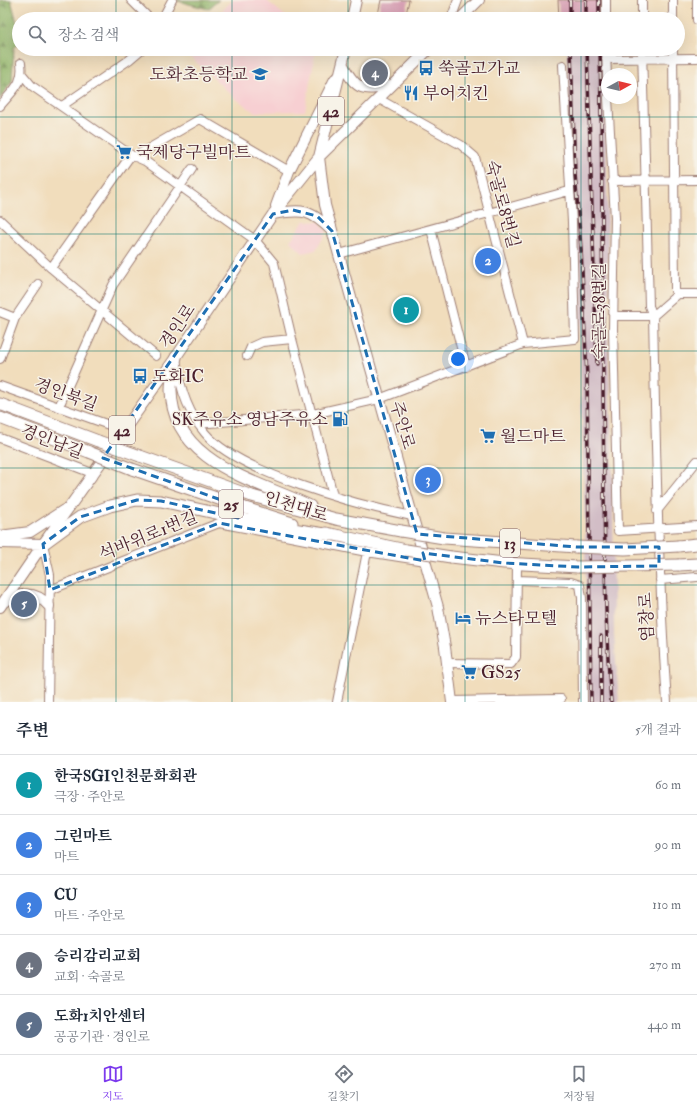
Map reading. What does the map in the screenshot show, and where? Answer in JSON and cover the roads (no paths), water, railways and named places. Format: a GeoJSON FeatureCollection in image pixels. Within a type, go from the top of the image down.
{"type":"FeatureCollection","features":[{"type":"Feature","properties":{"kind":"highway"},"geometry":{"type":"LineString","coordinates":[[176,357],[171,390],[176,417],[187,439],[206,457],[227,469],[336,519]]}},
{"type":"Feature","properties":{"kind":"highway","name":"인천대로"},"geometry":{"type":"LineString","coordinates":[[0,404],[252,496],[336,519],[444,538],[625,549],[697,544]]}},
{"type":"Feature","properties":{"kind":"highway","name":"인천대로"},"geometry":{"type":"LineString","coordinates":[[0,418],[132,469],[244,508],[332,535],[450,557],[517,564]]}},
{"type":"Feature","properties":{"kind":"highway"},"geometry":{"type":"LineString","coordinates":[[43,544],[80,517],[110,506],[136,500],[161,501],[279,527],[332,535]]}},
{"type":"Feature","properties":{"kind":"highway","name":"13"},"geometry":{"type":"LineString","coordinates":[[517,564],[578,568],[697,564]]}},
{"type":"Feature","properties":{"kind":"main road"},"geometry":{"type":"LineString","coordinates":[[353,12],[356,0]]}},
{"type":"Feature","properties":{"kind":"main road"},"geometry":{"type":"LineString","coordinates":[[466,12],[474,2]]}},
{"type":"Feature","properties":{"kind":"main road","name":"경인로"},"geometry":{"type":"LineString","coordinates":[[1,605],[92,473],[176,357],[273,214],[319,157],[345,56]]}},
{"type":"Feature","properties":{"kind":"main road"},"geometry":{"type":"LineString","coordinates":[[319,157],[423,56]]}},
{"type":"Feature","properties":{"kind":"main road"},"geometry":{"type":"LineString","coordinates":[[343,65],[350,79],[360,87],[370,90],[393,85]]}},
{"type":"Feature","properties":{"kind":"main road"},"geometry":{"type":"LineString","coordinates":[[273,214],[289,171],[343,65]]}},
{"type":"Feature","properties":{"kind":"main road","name":"주안로"},"geometry":{"type":"LineString","coordinates":[[319,157],[325,205],[438,607],[452,701]]}},
{"type":"Feature","properties":{"kind":"main road"},"geometry":{"type":"LineString","coordinates":[[273,214],[293,210],[307,213],[317,216],[332,231]]}},
{"type":"Feature","properties":{"kind":"main road"},"geometry":{"type":"LineString","coordinates":[[0,536],[30,532],[70,505]]}},
{"type":"Feature","properties":{"kind":"main road"},"geometry":{"type":"LineString","coordinates":[[0,543],[43,544]]}},
{"type":"Feature","properties":{"kind":"main road"},"geometry":{"type":"LineString","coordinates":[[1,605],[17,594],[32,595],[42,598],[49,606]]}},
{"type":"Feature","properties":{"kind":"street"},"geometry":{"type":"LineString","coordinates":[[131,0],[143,12]]}},
{"type":"Feature","properties":{"kind":"street"},"geometry":{"type":"LineString","coordinates":[[166,12],[172,0]]}},
{"type":"Feature","properties":{"kind":"street"},"geometry":{"type":"LineString","coordinates":[[454,12],[458,0]]}},
{"type":"Feature","properties":{"kind":"street"},"geometry":{"type":"LineString","coordinates":[[606,0],[606,12]]}},
{"type":"Feature","properties":{"kind":"street"},"geometry":{"type":"LineString","coordinates":[[642,0],[642,12]]}},
{"type":"Feature","properties":{"kind":"street"},"geometry":{"type":"LineString","coordinates":[[673,0],[673,12]]}},
{"type":"Feature","properties":{"kind":"street"},"geometry":{"type":"LineString","coordinates":[[697,0],[697,20]]}},
{"type":"Feature","properties":{"kind":"street"},"geometry":{"type":"LineString","coordinates":[[62,106],[134,56]]}},
{"type":"Feature","properties":{"kind":"street"},"geometry":{"type":"LineString","coordinates":[[673,58],[675,291],[678,294]]}},
{"type":"Feature","properties":{"kind":"street"},"geometry":{"type":"LineString","coordinates":[[606,68],[606,59],[697,58]]}},
{"type":"Feature","properties":{"kind":"street","name":"염창로"},"geometry":{"type":"LineString","coordinates":[[642,59],[647,180],[649,306],[653,316],[657,511],[667,702]]}},
{"type":"Feature","properties":{"kind":"street"},"geometry":{"type":"LineString","coordinates":[[0,106],[20,82],[22,74],[20,63]]}},
{"type":"Feature","properties":{"kind":"street"},"geometry":{"type":"LineString","coordinates":[[198,424],[313,414],[379,399],[523,344],[576,339],[572,222],[569,191],[563,65]]}},
{"type":"Feature","properties":{"kind":"street"},"geometry":{"type":"LineString","coordinates":[[22,74],[32,86],[132,156],[145,162],[180,186],[255,240],[274,263],[292,339],[313,414],[333,495]]}},
{"type":"Feature","properties":{"kind":"street","name":"숙골로8번길"},"geometry":{"type":"LineString","coordinates":[[379,98],[470,151],[478,164],[523,344]]}},
{"type":"Feature","properties":{"kind":"street","name":"숙골로38번길"},"geometry":{"type":"LineString","coordinates":[[608,104],[615,218],[618,531],[658,530]]}},
{"type":"Feature","properties":{"kind":"street"},"geometry":{"type":"LineString","coordinates":[[51,268],[132,156],[200,119],[289,171]]}},
{"type":"Feature","properties":{"kind":"street"},"geometry":{"type":"LineString","coordinates":[[61,402],[113,285],[192,169]]}},
{"type":"Feature","properties":{"kind":"street"},"geometry":{"type":"LineString","coordinates":[[612,181],[697,180]]}},
{"type":"Feature","properties":{"kind":"street"},"geometry":{"type":"LineString","coordinates":[[339,254],[569,191]]}},
{"type":"Feature","properties":{"kind":"street"},"geometry":{"type":"LineString","coordinates":[[0,220],[51,268],[156,356]]}},
{"type":"Feature","properties":{"kind":"street"},"geometry":{"type":"LineString","coordinates":[[431,229],[466,367]]}},
{"type":"Feature","properties":{"kind":"street"},"geometry":{"type":"LineString","coordinates":[[0,359],[15,318],[38,284]]}},
{"type":"Feature","properties":{"kind":"street"},"geometry":{"type":"LineString","coordinates":[[615,316],[653,316],[678,294],[697,294]]}},
{"type":"Feature","properties":{"kind":"street"},"geometry":{"type":"LineString","coordinates":[[0,312],[15,318]]}},
{"type":"Feature","properties":{"kind":"street"},"geometry":{"type":"LineString","coordinates":[[247,356],[251,347],[262,342],[292,339]]}},
{"type":"Feature","properties":{"kind":"street"},"geometry":{"type":"LineString","coordinates":[[176,357],[179,380],[198,424],[206,434],[232,455],[290,480],[333,495],[375,508],[412,516]]}},
{"type":"Feature","properties":{"kind":"street","name":"경인북길"},"geometry":{"type":"LineString","coordinates":[[0,386],[123,430]]}},
{"type":"Feature","properties":{"kind":"street","name":"경인남길"},"geometry":{"type":"LineString","coordinates":[[0,438],[92,473]]}},
{"type":"Feature","properties":{"kind":"street"},"geometry":{"type":"LineString","coordinates":[[657,511],[697,461]]}},
{"type":"Feature","properties":{"kind":"street","name":"석바위로1번길"},"geometry":{"type":"LineString","coordinates":[[50,590],[219,523],[367,552],[425,560]]}},
{"type":"Feature","properties":{"kind":"street"},"geometry":{"type":"LineString","coordinates":[[658,530],[697,526]]}},
{"type":"Feature","properties":{"kind":"street"},"geometry":{"type":"LineString","coordinates":[[43,544],[50,575],[48,702]]}},
{"type":"Feature","properties":{"kind":"street"},"geometry":{"type":"LineString","coordinates":[[337,702],[367,552]]}},
{"type":"Feature","properties":{"kind":"street"},"geometry":{"type":"LineString","coordinates":[[447,663],[511,664],[514,662],[516,657],[517,564]]}},
{"type":"Feature","properties":{"kind":"street"},"geometry":{"type":"LineString","coordinates":[[660,580],[697,577]]}},
{"type":"Feature","properties":{"kind":"street"},"geometry":{"type":"LineString","coordinates":[[517,580],[571,582],[580,585],[582,598],[583,702]]}},
{"type":"Feature","properties":{"kind":"street"},"geometry":{"type":"LineString","coordinates":[[452,701],[561,699]]}},
{"type":"Feature","properties":{"kind":"railway"},"geometry":{"type":"LineString","coordinates":[[570,0],[570,12]]}},
{"type":"Feature","properties":{"kind":"railway"},"geometry":{"type":"LineString","coordinates":[[586,0],[586,12]]}},
{"type":"Feature","properties":{"kind":"railway"},"geometry":{"type":"LineString","coordinates":[[599,0],[599,12]]}},
{"type":"Feature","properties":{"kind":"railway"},"geometry":{"type":"LineString","coordinates":[[571,56],[575,174],[581,248],[587,377],[591,702]]}},
{"type":"Feature","properties":{"kind":"railway"},"geometry":{"type":"LineString","coordinates":[[587,56],[597,364]]}},
{"type":"Feature","properties":{"kind":"railway"},"geometry":{"type":"LineString","coordinates":[[600,56],[605,569],[611,702]]}},
{"type":"Feature","properties":{"kind":"railway"},"geometry":{"type":"LineString","coordinates":[[601,636],[601,702]]}},
{"type":"Feature","properties":{"kind":"place","name":"쑥골고가교"},"geometry":{"type":"Point","coordinates":[426,68]}},
{"type":"Feature","properties":{"kind":"place","name":"승리감리교회"},"geometry":{"type":"Point","coordinates":[375,73]}},
{"type":"Feature","properties":{"kind":"place","name":"도화초등학교"},"geometry":{"type":"Point","coordinates":[260,74]}},
{"type":"Feature","properties":{"kind":"place","name":"부어치킨"},"geometry":{"type":"Point","coordinates":[411,93]}},
{"type":"Feature","properties":{"kind":"place","name":"국제당구빌마트"},"geometry":{"type":"Point","coordinates":[124,152]}},
{"type":"Feature","properties":{"kind":"place","name":"그린마트"},"geometry":{"type":"Point","coordinates":[488,261]}},
{"type":"Feature","properties":{"kind":"place","name":"한국SGI인천문화회관"},"geometry":{"type":"Point","coordinates":[406,310]}},
{"type":"Feature","properties":{"kind":"place","name":"도화IC"},"geometry":{"type":"Point","coordinates":[140,376]}},
{"type":"Feature","properties":{"kind":"place","name":"SK주유소 영남주유소"},"geometry":{"type":"Point","coordinates":[340,419]}},
{"type":"Feature","properties":{"kind":"place","name":"월드마트"},"geometry":{"type":"Point","coordinates":[488,436]}},
{"type":"Feature","properties":{"kind":"place","name":"CU"},"geometry":{"type":"Point","coordinates":[428,480]}},
{"type":"Feature","properties":{"kind":"place","name":"도화1치안센터"},"geometry":{"type":"Point","coordinates":[24,604]}},
{"type":"Feature","properties":{"kind":"place","name":"뉴스타모텔"},"geometry":{"type":"Point","coordinates":[463,618]}},
{"type":"Feature","properties":{"kind":"place","name":"GS25"},"geometry":{"type":"Point","coordinates":[469,672]}}]}
